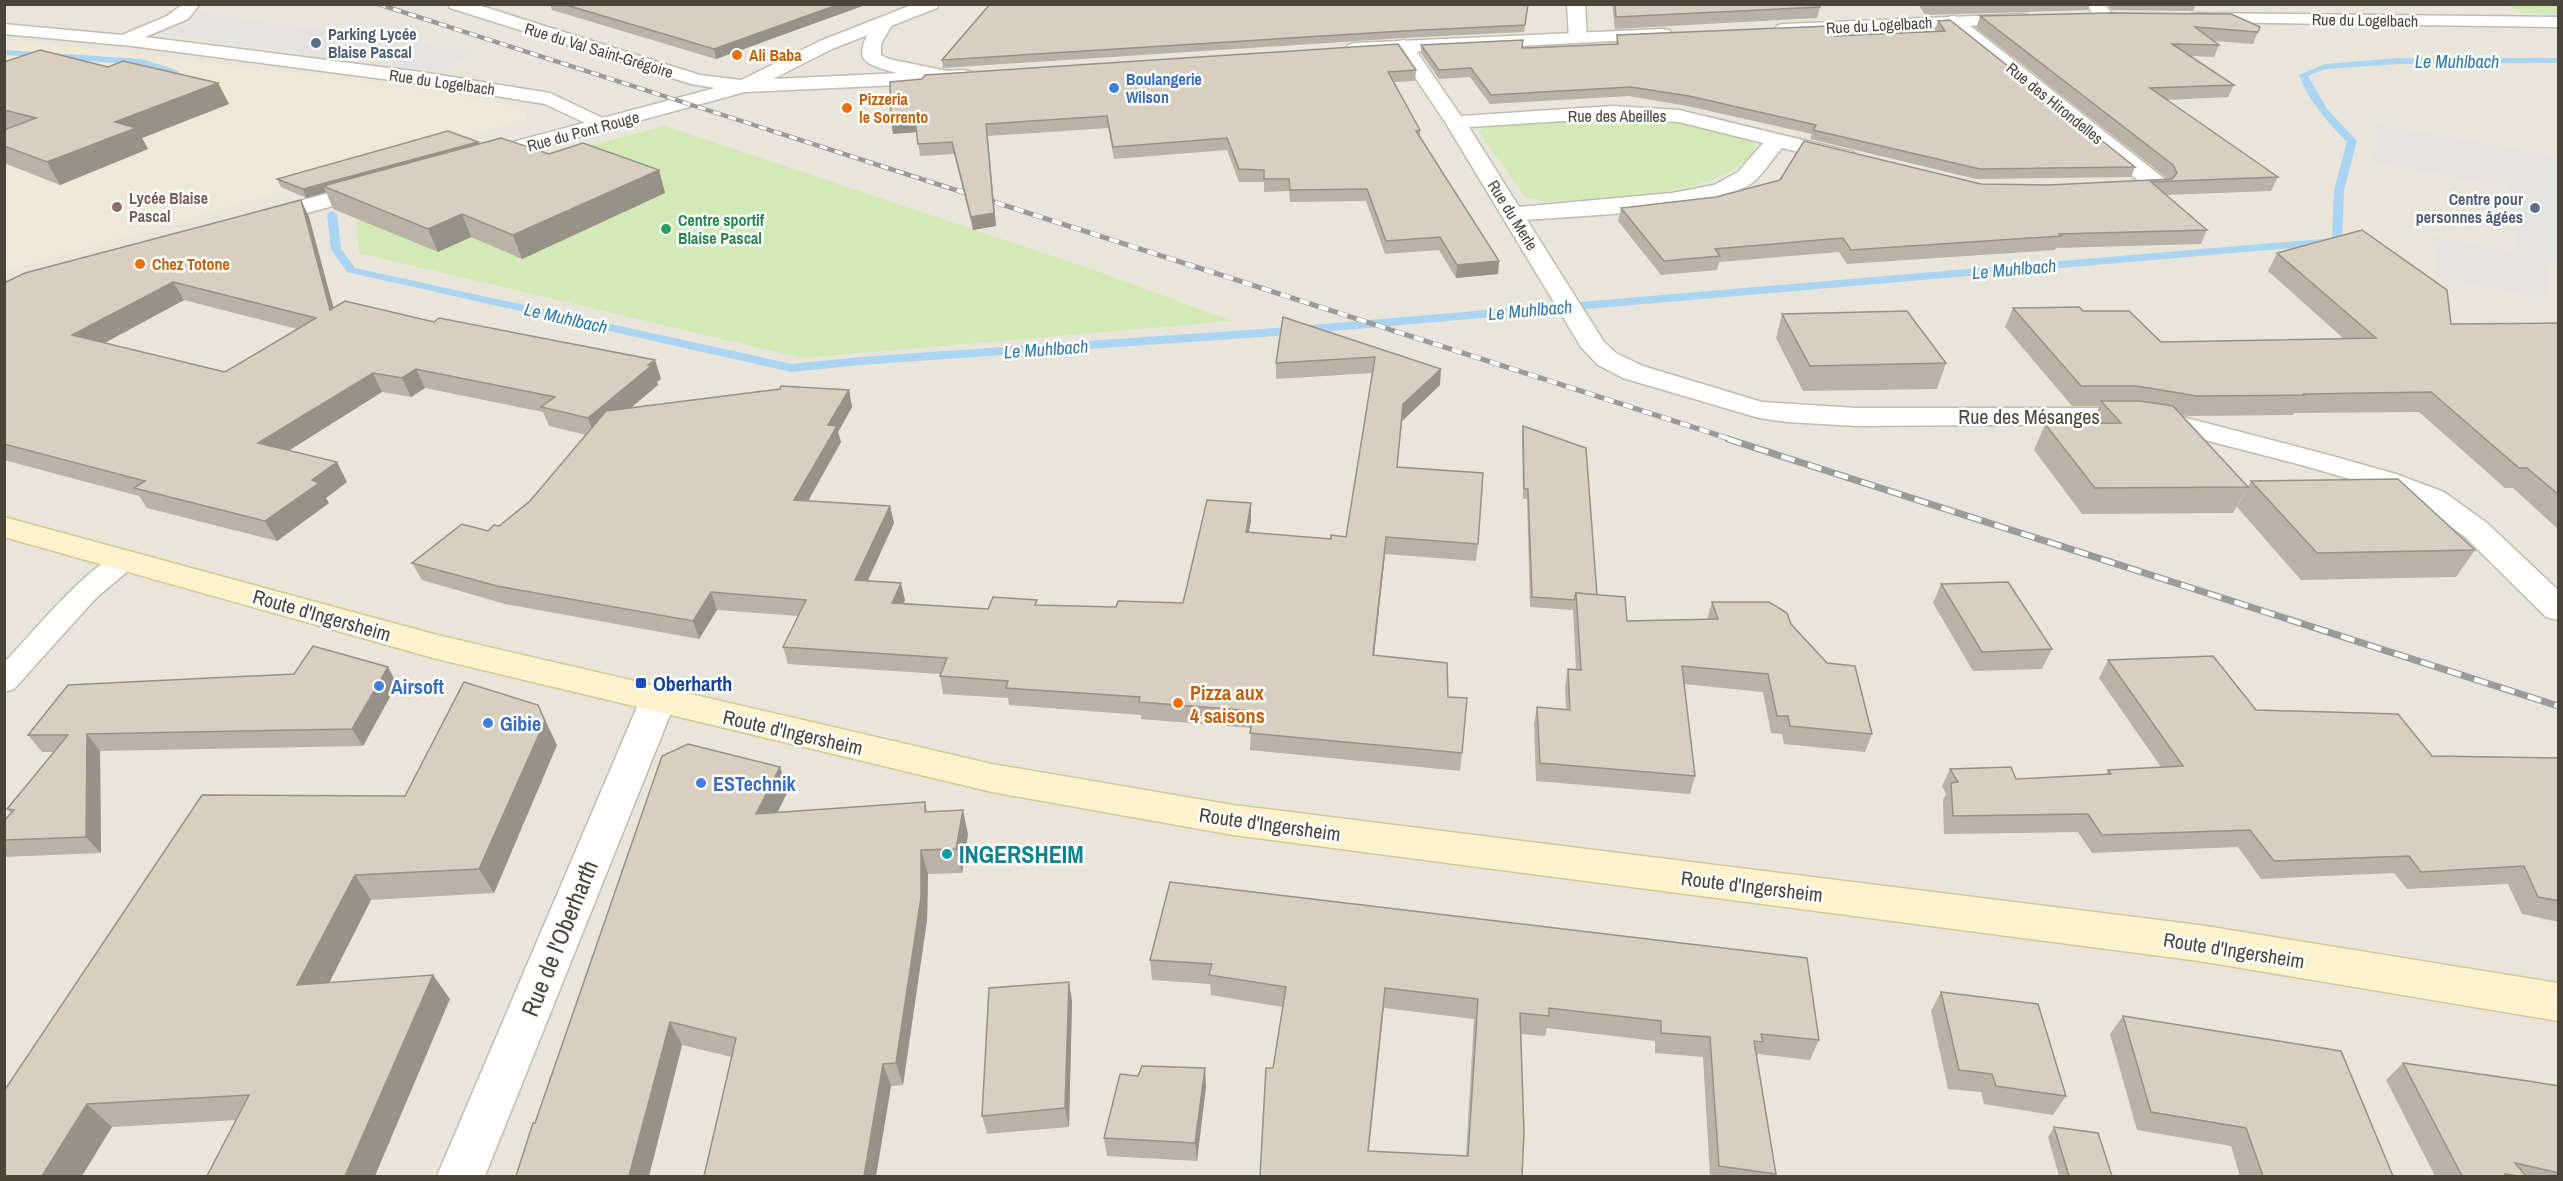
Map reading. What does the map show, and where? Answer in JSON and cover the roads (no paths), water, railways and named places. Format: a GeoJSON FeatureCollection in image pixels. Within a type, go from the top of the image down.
{"type":"FeatureCollection","features":[{"type":"Feature","properties":{"kind":"main road","name":"Route d'Ingersheim"},"geometry":{"type":"LineString","coordinates":[[4,527],[437,647],[992,778],[1233,820],[2199,944],[2559,1002]]}},
{"type":"Feature","properties":{"kind":"street"},"geometry":{"type":"LineString","coordinates":[[132,41],[129,37],[180,16],[190,9],[192,4]]}},
{"type":"Feature","properties":{"kind":"street","name":"Rue du Val Saint-Grégoire"},"geometry":{"type":"LineString","coordinates":[[456,4],[698,80],[744,86]]}},
{"type":"Feature","properties":{"kind":"street"},"geometry":{"type":"LineString","coordinates":[[744,86],[826,45],[931,4]]}},
{"type":"Feature","properties":{"kind":"street"},"geometry":{"type":"LineString","coordinates":[[1576,4],[1578,38]]}},
{"type":"Feature","properties":{"kind":"street"},"geometry":{"type":"LineString","coordinates":[[2094,13],[2130,18]]}},
{"type":"Feature","properties":{"kind":"street","name":"Rue du Logelbach"},"geometry":{"type":"LineString","coordinates":[[1765,30],[2035,18]]}},
{"type":"Feature","properties":{"kind":"street","name":"Rue du Logelbach"},"geometry":{"type":"LineString","coordinates":[[2177,18],[2559,22]]}},
{"type":"Feature","properties":{"kind":"street","name":"Rue des Hirondelles"},"geometry":{"type":"LineString","coordinates":[[1953,21],[2158,185],[2124,187]]}},
{"type":"Feature","properties":{"kind":"street"},"geometry":{"type":"LineString","coordinates":[[884,23],[872,44],[872,58],[883,64],[950,78]]}},
{"type":"Feature","properties":{"kind":"street","name":"Rue du Logelbach"},"geometry":{"type":"LineString","coordinates":[[4,29],[102,40],[132,41],[421,78],[550,99],[604,126]]}},
{"type":"Feature","properties":{"kind":"street"},"geometry":{"type":"LineString","coordinates":[[1331,51],[1684,33]]}},
{"type":"Feature","properties":{"kind":"street","name":"Rue du Merle"},"geometry":{"type":"LineString","coordinates":[[1403,46],[1455,122],[1594,347],[1607,359],[1633,372]]}},
{"type":"Feature","properties":{"kind":"street"},"geometry":{"type":"LineString","coordinates":[[744,86],[985,75]]}},
{"type":"Feature","properties":{"kind":"street","name":"Rue du Pont Rouge"},"geometry":{"type":"LineString","coordinates":[[457,164],[604,126],[744,86]]}},
{"type":"Feature","properties":{"kind":"street","name":"Rue des Abeilles"},"geometry":{"type":"LineString","coordinates":[[1455,122],[1613,112],[1679,116],[1864,162]]}},
{"type":"Feature","properties":{"kind":"street"},"geometry":{"type":"LineString","coordinates":[[1513,214],[1672,200],[1721,190],[1746,177],[1777,140]]}},
{"type":"Feature","properties":{"kind":"street"},"geometry":{"type":"LineString","coordinates":[[242,224],[389,183]]}},
{"type":"Feature","properties":{"kind":"street","name":"Rue des Mésanges"},"geometry":{"type":"LineString","coordinates":[[1633,372],[1737,405],[1788,414],[1856,417],[2100,415],[2144,418],[2179,425],[2385,480],[2433,499],[2476,530],[2559,609]]}},
{"type":"Feature","properties":{"kind":"street","name":"Rue de l'Oberharth"},"geometry":{"type":"LineString","coordinates":[[461,1176],[658,700]]}},
{"type":"Feature","properties":{"kind":"lane"},"geometry":{"type":"LineString","coordinates":[[4,682],[86,592],[126,559]]}},
{"type":"Feature","properties":{"kind":"waterway","name":"Le Muhlbach"},"geometry":{"type":"LineString","coordinates":[[4,52],[142,62],[175,71],[166,89]]}},
{"type":"Feature","properties":{"kind":"waterway","name":"Le Muhlbach"},"geometry":{"type":"LineString","coordinates":[[332,214],[336,249],[351,270],[792,368],[860,361],[1275,332],[2337,241],[2339,190],[2352,141],[2323,111],[2303,75],[2325,67],[2399,61],[2558,61]]}},
{"type":"Feature","properties":{"kind":"railway"},"geometry":{"type":"LineString","coordinates":[[378,4],[962,192]]}},
{"type":"Feature","properties":{"kind":"railway"},"geometry":{"type":"LineString","coordinates":[[957,190],[1733,440]]}},
{"type":"Feature","properties":{"kind":"railway"},"geometry":{"type":"LineString","coordinates":[[1728,439],[2558,706]]}},
{"type":"Feature","properties":{"kind":"place","name":"Parking Lycée Blaise Pascal"},"geometry":{"type":"Point","coordinates":[316,43]}},
{"type":"Feature","properties":{"kind":"place","name":"Ali Baba"},"geometry":{"type":"Point","coordinates":[737,55]}},
{"type":"Feature","properties":{"kind":"place","name":"Boulangerie Wilson"},"geometry":{"type":"Point","coordinates":[1114,88]}},
{"type":"Feature","properties":{"kind":"place","name":"Pizzeria le Sorrento"},"geometry":{"type":"Point","coordinates":[847,108]}},
{"type":"Feature","properties":{"kind":"place","name":"Lycée Blaise Pascal"},"geometry":{"type":"Point","coordinates":[117,207]}},
{"type":"Feature","properties":{"kind":"place","name":"Centre pour personnes âgées"},"geometry":{"type":"Point","coordinates":[2535,208]}},
{"type":"Feature","properties":{"kind":"place","name":"Centre sportif Blaise Pascal"},"geometry":{"type":"Point","coordinates":[666,229]}},
{"type":"Feature","properties":{"kind":"place","name":"Chez Totone"},"geometry":{"type":"Point","coordinates":[140,264]}},
{"type":"Feature","properties":{"kind":"place","name":"Oberharth"},"geometry":{"type":"Point","coordinates":[641,683]}},
{"type":"Feature","properties":{"kind":"place","name":"Airsoft"},"geometry":{"type":"Point","coordinates":[379,686]}},
{"type":"Feature","properties":{"kind":"place","name":"Pizza aux 4 saisons"},"geometry":{"type":"Point","coordinates":[1178,703]}},
{"type":"Feature","properties":{"kind":"place","name":"Gibie"},"geometry":{"type":"Point","coordinates":[488,723]}},
{"type":"Feature","properties":{"kind":"place","name":"ESTechnik"},"geometry":{"type":"Point","coordinates":[701,783]}},
{"type":"Feature","properties":{"kind":"place","name":"INGERSHEIM"},"geometry":{"type":"Point","coordinates":[947,854]}}]}
